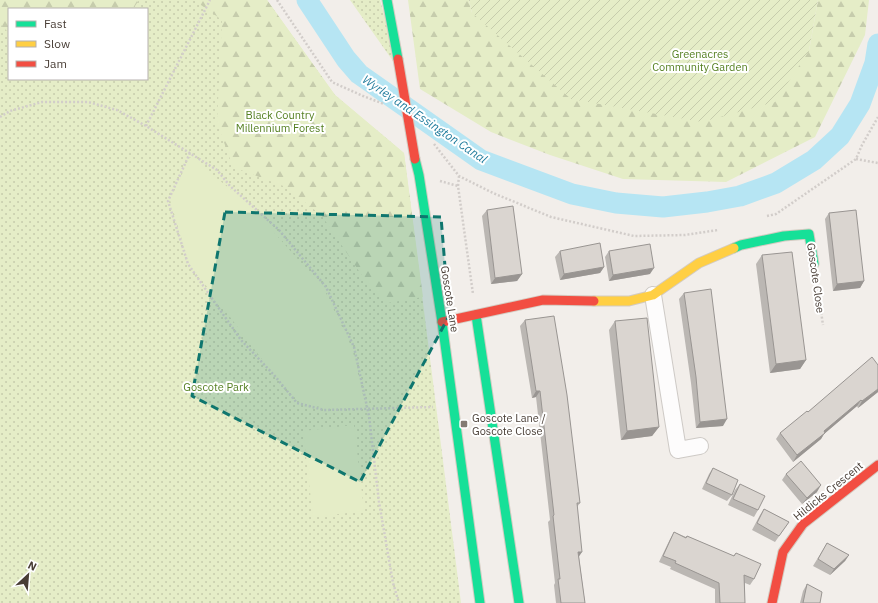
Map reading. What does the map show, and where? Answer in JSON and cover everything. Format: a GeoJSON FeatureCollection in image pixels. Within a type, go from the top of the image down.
{"type":"FeatureCollection","features":[{"type":"Feature","properties":{"kind":"street","name":"Goscote Lane"},"geometry":{"type":"LineString","coordinates":[[387,0],[419,175],[442,322],[480,603]]}},
{"type":"Feature","properties":{"kind":"street","name":"Goscote Close"},"geometry":{"type":"LineString","coordinates":[[442,322],[476,316],[543,300],[629,301],[653,295],[700,263],[741,246],[784,236],[809,234],[814,264]]}},
{"type":"Feature","properties":{"kind":"street"},"geometry":{"type":"LineString","coordinates":[[653,295],[678,450],[700,446]]}},
{"type":"Feature","properties":{"kind":"street"},"geometry":{"type":"LineString","coordinates":[[476,316],[519,603]]}},
{"type":"Feature","properties":{"kind":"street","name":"Hildicks Crescent"},"geometry":{"type":"LineString","coordinates":[[772,603],[783,552],[803,524],[878,465]]}},
{"type":"Feature","properties":{"kind":"path"},"geometry":{"type":"LineString","coordinates":[[146,126],[210,0]]}},
{"type":"Feature","properties":{"kind":"path"},"geometry":{"type":"LineString","coordinates":[[277,0],[332,82],[387,105]]}},
{"type":"Feature","properties":{"kind":"path"},"geometry":{"type":"LineString","coordinates":[[0,117],[10,111],[42,102],[88,102],[117,110],[146,126],[217,170],[230,186],[279,230],[326,287],[354,347],[368,409],[379,502],[393,583],[399,603]]}},
{"type":"Feature","properties":{"kind":"path"},"geometry":{"type":"LineString","coordinates":[[762,218],[776,214],[856,159],[878,117]]}},
{"type":"Feature","properties":{"kind":"path"},"geometry":{"type":"LineString","coordinates":[[432,141],[459,176],[493,194],[551,217],[634,236],[685,235],[721,230]]}},
{"type":"Feature","properties":{"kind":"path"},"geometry":{"type":"LineString","coordinates":[[190,153],[168,201],[188,264],[241,340],[274,375],[297,403],[324,410],[436,407]]}},
{"type":"Feature","properties":{"kind":"path"},"geometry":{"type":"LineString","coordinates":[[856,159],[878,163]]}},
{"type":"Feature","properties":{"kind":"path"},"geometry":{"type":"LineString","coordinates":[[459,176],[458,186],[476,316]]}},
{"type":"Feature","properties":{"kind":"path","name":"Goscote Close"},"geometry":{"type":"LineString","coordinates":[[814,264],[822,325]]}},
{"type":"Feature","properties":{"kind":"highlighted area"},"geometry":{"type":"Polygon","coordinates":[[[225,212],[441,217],[449,316],[360,482],[192,396],[225,212]]]}},
{"type":"Feature","properties":{"kind":"green space","name":"Goscote Park"},"geometry":{"type":"Polygon","coordinates":[[[0,0],[267,0],[335,95],[404,153],[461,603],[0,603],[0,0]]]}},
{"type":"Feature","properties":{"kind":"green space"},"geometry":{"type":"Polygon","coordinates":[[[0,0],[139,0],[134,8],[8,8],[8,32],[0,24],[0,0]]]}},
{"type":"Feature","properties":{"kind":"green space","name":"Black Country Millennium Forest"},"geometry":{"type":"Polygon","coordinates":[[[194,0],[267,0],[335,95],[404,153],[423,297],[387,303],[369,286],[322,216],[286,187],[233,167],[217,123],[222,20],[194,0]]]}},
{"type":"Feature","properties":{"kind":"green space"},"geometry":{"type":"Polygon","coordinates":[[[350,0],[380,0],[400,71],[350,0]]]}},
{"type":"Feature","properties":{"kind":"green space"},"geometry":{"type":"Polygon","coordinates":[[[408,0],[469,0],[472,13],[809,51],[818,0],[869,0],[865,35],[815,137],[726,182],[623,179],[550,155],[491,132],[420,89],[408,0]]]}},
{"type":"Feature","properties":{"kind":"green space","name":"Greenacres Community Garden"},"geometry":{"type":"Polygon","coordinates":[[[469,0],[818,0],[809,51],[775,102],[702,122],[571,99],[472,13],[469,0]]]}},
{"type":"Feature","properties":{"kind":"green space"},"geometry":{"type":"Polygon","coordinates":[[[190,157],[249,204],[324,289],[352,348],[366,408],[324,408],[298,401],[274,375],[189,263],[170,200],[190,157]]]}},
{"type":"Feature","properties":{"kind":"green space"},"geometry":{"type":"Polygon","coordinates":[[[354,425],[364,511],[313,517],[303,431],[354,425]]]}},
{"type":"Feature","properties":{"kind":"building"},"geometry":{"type":"Polygon","coordinates":[[[513,206],[522,274],[495,278],[487,210],[513,206]]]}},
{"type":"Feature","properties":{"kind":"building"},"geometry":{"type":"Polygon","coordinates":[[[856,210],[864,281],[837,284],[829,213],[856,210]]]}},
{"type":"Feature","properties":{"kind":"building"},"geometry":{"type":"Polygon","coordinates":[[[600,243],[604,267],[564,274],[560,251],[600,243]]]}},
{"type":"Feature","properties":{"kind":"building"},"geometry":{"type":"Polygon","coordinates":[[[650,244],[654,268],[613,275],[609,251],[650,244]]]}},
{"type":"Feature","properties":{"kind":"building"},"geometry":{"type":"Polygon","coordinates":[[[792,252],[806,360],[776,364],[762,255],[792,252]]]}},
{"type":"Feature","properties":{"kind":"building"},"geometry":{"type":"Polygon","coordinates":[[[711,289],[727,419],[700,422],[696,377],[684,293],[711,289]]]}},
{"type":"Feature","properties":{"kind":"building"},"geometry":{"type":"Polygon","coordinates":[[[554,316],[567,395],[580,503],[577,503],[582,552],[578,552],[585,603],[561,603],[554,515],[540,391],[536,391],[525,320],[554,316]]]}},
{"type":"Feature","properties":{"kind":"building"},"geometry":{"type":"Polygon","coordinates":[[[647,318],[659,427],[627,431],[615,321],[647,318]]]}},
{"type":"Feature","properties":{"kind":"building"},"geometry":{"type":"Polygon","coordinates":[[[872,357],[878,365],[878,389],[862,401],[861,400],[824,431],[825,433],[797,455],[780,433],[807,411],[808,412],[872,357]]]}},
{"type":"Feature","properties":{"kind":"building"},"geometry":{"type":"Polygon","coordinates":[[[801,461],[821,485],[807,498],[786,474],[801,461]]]}},
{"type":"Feature","properties":{"kind":"building"},"geometry":{"type":"Polygon","coordinates":[[[713,468],[738,480],[732,495],[706,483],[713,468]]]}},
{"type":"Feature","properties":{"kind":"building"},"geometry":{"type":"Polygon","coordinates":[[[740,484],[765,496],[758,510],[733,499],[740,484]]]}},
{"type":"Feature","properties":{"kind":"building"},"geometry":{"type":"Polygon","coordinates":[[[764,509],[789,522],[779,536],[757,523],[764,509]]]}},
{"type":"Feature","properties":{"kind":"building"},"geometry":{"type":"Polygon","coordinates":[[[674,532],[734,556],[736,553],[761,564],[754,579],[744,575],[745,603],[720,603],[719,583],[663,556],[674,532]]]}},
{"type":"Feature","properties":{"kind":"building"},"geometry":{"type":"Polygon","coordinates":[[[827,543],[849,555],[834,569],[818,559],[827,543]]]}},
{"type":"Feature","properties":{"kind":"building"},"geometry":{"type":"Polygon","coordinates":[[[807,584],[822,592],[820,603],[803,603],[807,584]]]}},
{"type":"Feature","properties":{"kind":"waterway","name":"Wyrley and Essington Canal"},"geometry":{"type":"LineString","coordinates":[[307,0],[346,59],[359,74],[481,160],[572,194],[616,203],[663,207],[707,202],[740,196],[776,183],[814,160],[840,136],[860,104],[875,63],[878,44]]}},
{"type":"Feature","properties":{"kind":"traffic: fast"},"geometry":{"type":"LineString","coordinates":[[387,0],[398,59]]}},
{"type":"Feature","properties":{"kind":"traffic: fast"},"geometry":{"type":"LineString","coordinates":[[415,159],[419,175],[442,322],[480,603]]}},
{"type":"Feature","properties":{"kind":"traffic: fast"},"geometry":{"type":"LineString","coordinates":[[734,248],[741,245],[784,236],[809,234],[814,264]]}},
{"type":"Feature","properties":{"kind":"traffic: fast"},"geometry":{"type":"LineString","coordinates":[[476,315],[519,603]]}},
{"type":"Feature","properties":{"kind":"traffic: slow"},"geometry":{"type":"LineString","coordinates":[[594,301],[629,301],[653,295],[699,263],[734,248]]}},
{"type":"Feature","properties":{"kind":"traffic: jam"},"geometry":{"type":"LineString","coordinates":[[398,59],[415,159]]}},
{"type":"Feature","properties":{"kind":"traffic: jam"},"geometry":{"type":"LineString","coordinates":[[442,322],[543,300],[594,301]]}},
{"type":"Feature","properties":{"kind":"traffic: jam"},"geometry":{"type":"LineString","coordinates":[[772,603],[783,552],[803,524],[878,465]]}},
{"type":"Feature","properties":{"kind":"place","name":"Goscote Lane / Goscote Close"},"geometry":{"type":"Point","coordinates":[464,424]}}]}
